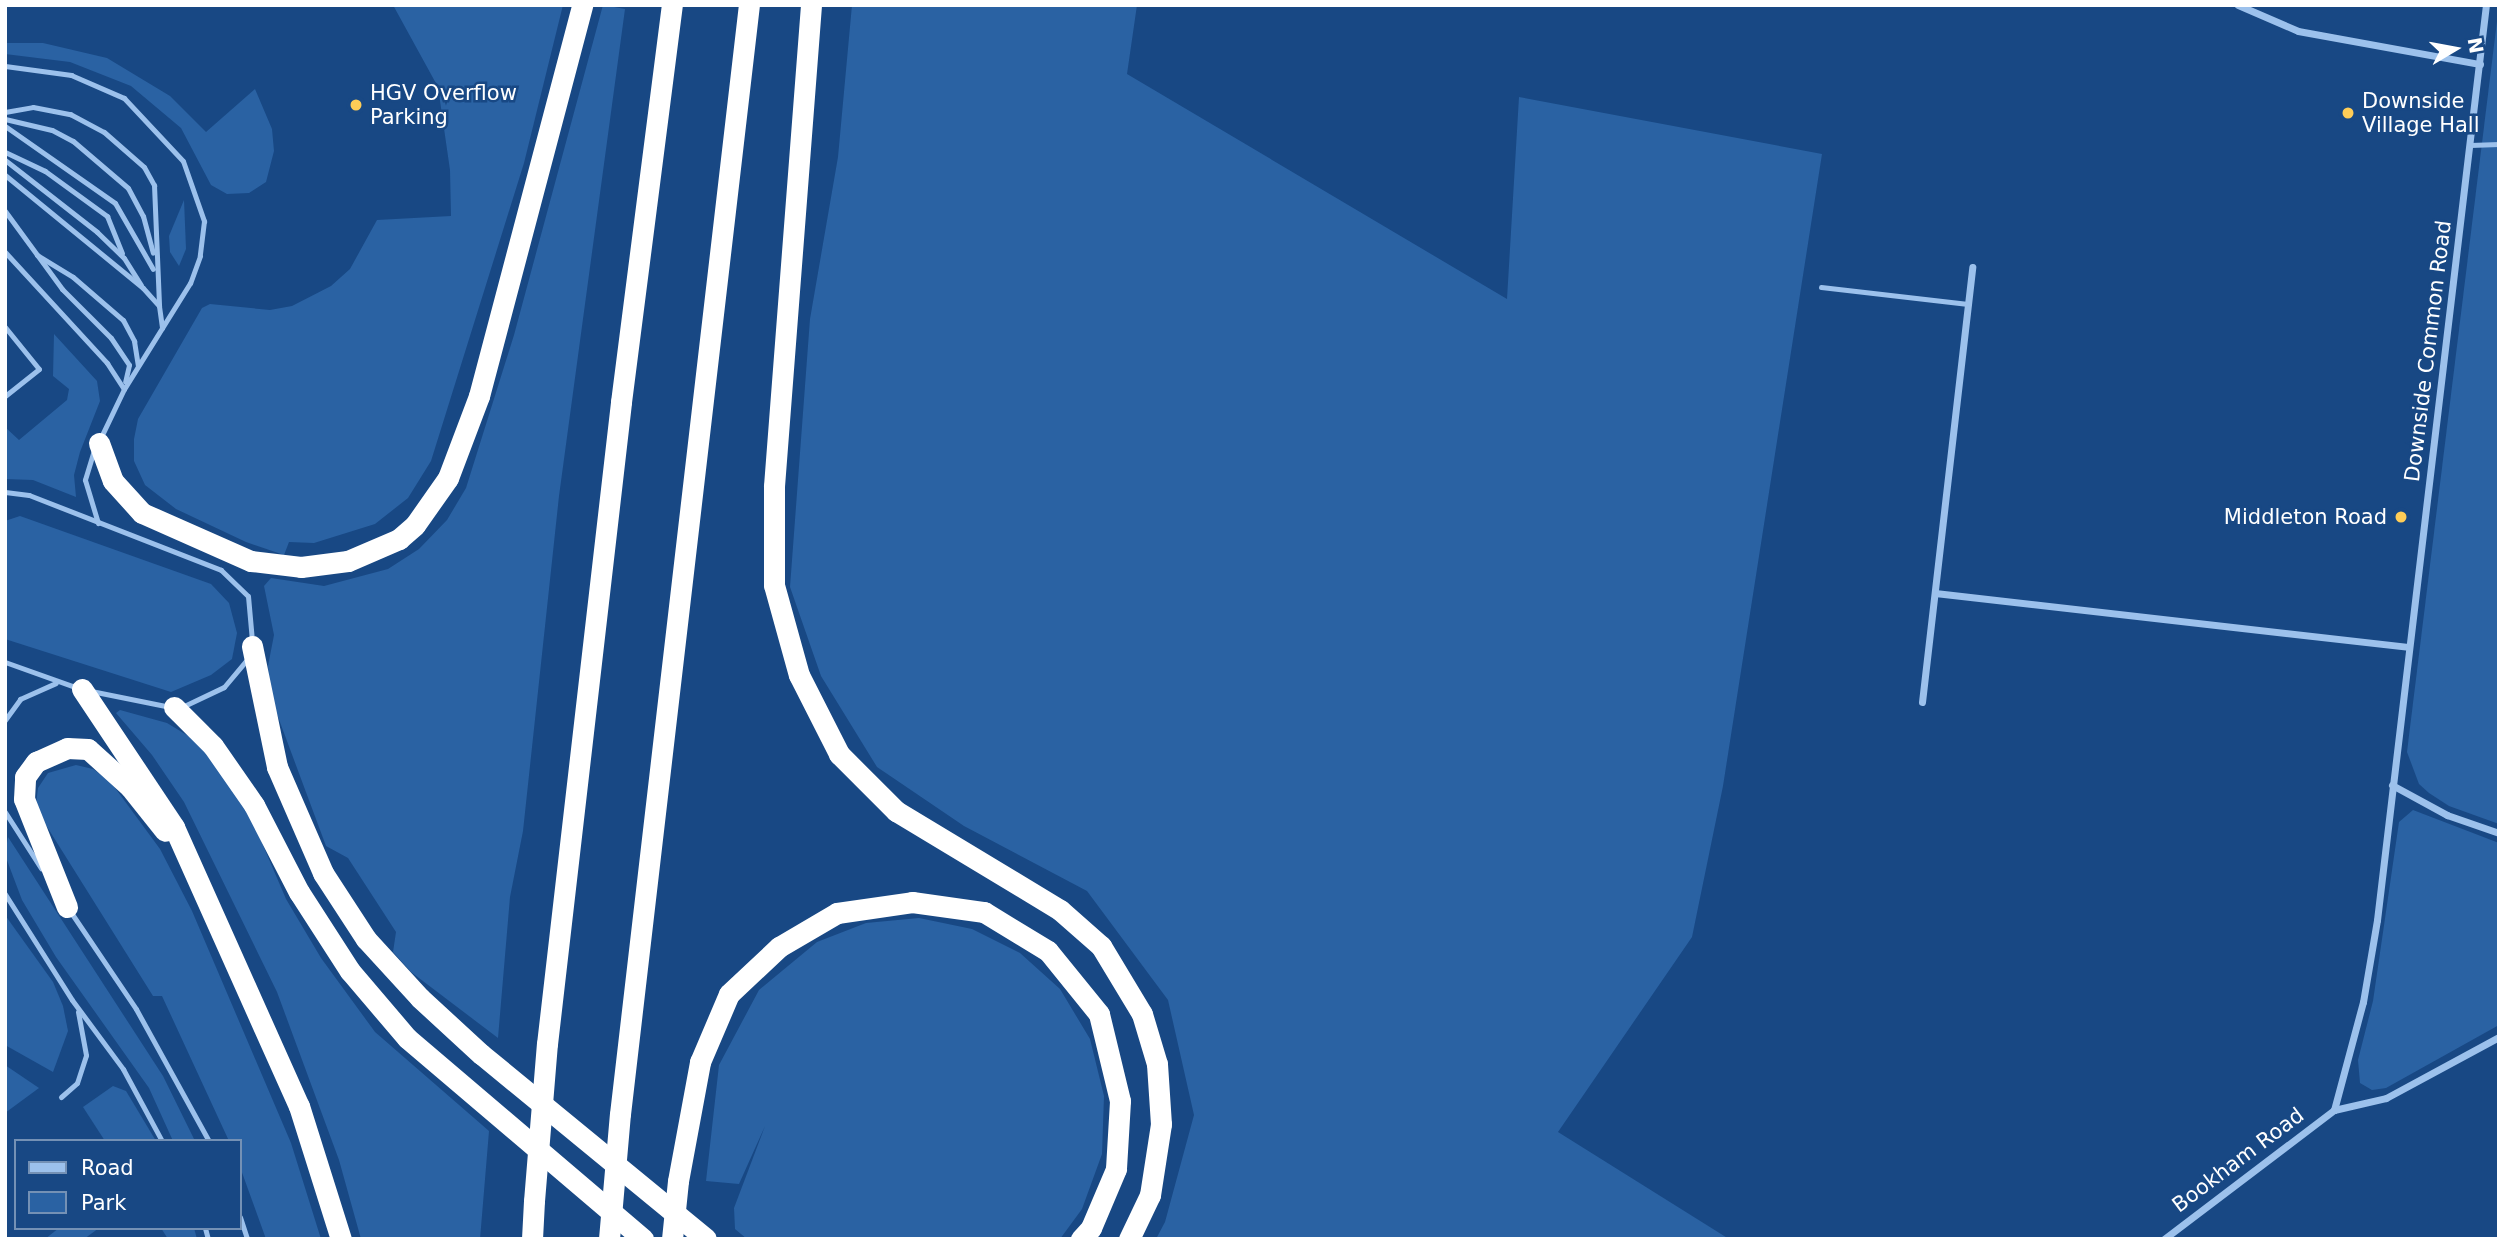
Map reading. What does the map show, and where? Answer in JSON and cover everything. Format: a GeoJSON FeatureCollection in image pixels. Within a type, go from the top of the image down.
{"type":"FeatureCollection","features":[{"type":"Feature","properties":{"kind":"highway"},"geometry":{"type":"LineString","coordinates":[[99,443],[113,481],[142,513],[251,561],[301,567],[348,561],[399,539],[415,525],[448,478],[479,396],[582,5]]}},
{"type":"Feature","properties":{"kind":"highway"},"geometry":{"type":"LineString","coordinates":[[532,1239],[547,1044],[621,402],[672,5]]}},
{"type":"Feature","properties":{"kind":"highway"},"geometry":{"type":"LineString","coordinates":[[609,1239],[620,1114],[749,5]]}},
{"type":"Feature","properties":{"kind":"highway"},"geometry":{"type":"LineString","coordinates":[[811,5],[774,486],[774,585],[799,675],[839,754],[896,811],[1060,910],[1101,946],[1142,1014],[1157,1064],[1161,1124],[1150,1195],[1129,1239]]}},
{"type":"Feature","properties":{"kind":"highway"},"geometry":{"type":"LineString","coordinates":[[252,646],[277,767],[323,873],[366,939],[419,998],[481,1054],[706,1239]]}},
{"type":"Feature","properties":{"kind":"highway"},"geometry":{"type":"LineString","coordinates":[[82,689],[156,794],[192,870],[299,1106],[341,1239]]}},
{"type":"Feature","properties":{"kind":"highway"},"geometry":{"type":"LineString","coordinates":[[174,707],[213,746],[254,805],[299,892],[349,971],[407,1038],[643,1239]]}},
{"type":"Feature","properties":{"kind":"highway"},"geometry":{"type":"LineString","coordinates":[[67,907],[24,799],[25,777],[36,762],[67,748],[88,749],[110,765],[192,870]]}},
{"type":"Feature","properties":{"kind":"highway"},"geometry":{"type":"LineString","coordinates":[[672,1239],[678,1181],[700,1062],[729,995],[779,947],[837,913],[912,902],[984,912],[1048,951],[1099,1014],[1120,1101],[1116,1168],[1091,1228],[1081,1239]]}},
{"type":"Feature","properties":{"kind":"street"},"geometry":{"type":"LineString","coordinates":[[2238,5],[2298,32],[2480,64]]}},
{"type":"Feature","properties":{"kind":"street","name":"Downside Common Road"},"geometry":{"type":"LineString","coordinates":[[2334,1110],[2363,1002],[2392,785],[2486,5]]}},
{"type":"Feature","properties":{"kind":"street"},"geometry":{"type":"LineString","coordinates":[[1922,702],[1972,267]]}},
{"type":"Feature","properties":{"kind":"street"},"geometry":{"type":"LineString","coordinates":[[1935,593],[2408,647]]}},
{"type":"Feature","properties":{"kind":"street"},"geometry":{"type":"LineString","coordinates":[[2392,785],[2447,815],[2499,833]]}},
{"type":"Feature","properties":{"kind":"street"},"geometry":{"type":"LineString","coordinates":[[2334,1110],[2386,1098],[2499,1037]]}},
{"type":"Feature","properties":{"kind":"street","name":"Bookham Road"},"geometry":{"type":"LineString","coordinates":[[2164,1239],[2334,1110]]}},
{"type":"Feature","properties":{"kind":"lane"},"geometry":{"type":"LineString","coordinates":[[5,66],[71,75],[124,98],[183,161],[204,222],[200,256],[160,335],[124,389],[85,480],[99,523]]}},
{"type":"Feature","properties":{"kind":"lane"},"geometry":{"type":"LineString","coordinates":[[5,112],[33,107],[70,114],[104,132],[144,167],[154,185],[154,269],[160,335]]}},
{"type":"Feature","properties":{"kind":"lane"},"geometry":{"type":"LineString","coordinates":[[5,119],[52,130],[73,141],[128,188],[143,216],[154,257]]}},
{"type":"Feature","properties":{"kind":"lane"},"geometry":{"type":"LineString","coordinates":[[5,126],[115,203],[154,269]]}},
{"type":"Feature","properties":{"kind":"lane"},"geometry":{"type":"LineString","coordinates":[[2470,145],[2499,144]]}},
{"type":"Feature","properties":{"kind":"lane"},"geometry":{"type":"LineString","coordinates":[[5,152],[46,171],[107,216],[124,258],[143,288]]}},
{"type":"Feature","properties":{"kind":"lane"},"geometry":{"type":"LineString","coordinates":[[5,160],[42,185],[124,258]]}},
{"type":"Feature","properties":{"kind":"lane"},"geometry":{"type":"LineString","coordinates":[[5,175],[143,288],[159,306]]}},
{"type":"Feature","properties":{"kind":"lane"},"geometry":{"type":"LineString","coordinates":[[5,211],[32,251],[111,338],[129,365],[124,389]]}},
{"type":"Feature","properties":{"kind":"lane"},"geometry":{"type":"LineString","coordinates":[[32,251],[73,276],[123,320],[134,341],[138,366]]}},
{"type":"Feature","properties":{"kind":"lane"},"geometry":{"type":"LineString","coordinates":[[5,252],[107,363],[124,389]]}},
{"type":"Feature","properties":{"kind":"lane"},"geometry":{"type":"LineString","coordinates":[[1821,287],[1968,304]]}},
{"type":"Feature","properties":{"kind":"lane"},"geometry":{"type":"LineString","coordinates":[[5,327],[39,369],[5,396]]}},
{"type":"Feature","properties":{"kind":"lane"},"geometry":{"type":"LineString","coordinates":[[5,492],[29,495],[221,570],[237,581],[248,596],[252,646],[245,663],[224,688],[196,704],[174,707],[56,683],[5,662]]}},
{"type":"Feature","properties":{"kind":"lane"},"geometry":{"type":"LineString","coordinates":[[5,720],[20,699],[56,683]]}},
{"type":"Feature","properties":{"kind":"lane"},"geometry":{"type":"LineString","coordinates":[[5,812],[136,1009],[208,1139]]}},
{"type":"Feature","properties":{"kind":"lane"},"geometry":{"type":"LineString","coordinates":[[5,894],[72,1000],[123,1069],[161,1139]]}},
{"type":"Feature","properties":{"kind":"lane"},"geometry":{"type":"LineString","coordinates":[[61,1097],[77,1083],[86,1055],[83,1024],[72,1000]]}},
{"type":"Feature","properties":{"kind":"green space"},"geometry":{"type":"Polygon","coordinates":[[[393,5],[563,5],[524,163],[431,461],[408,498],[375,524],[314,543],[289,542],[284,555],[246,542],[176,509],[145,485],[134,461],[134,439],[138,419],[202,308],[210,304],[270,310],[292,306],[331,286],[350,269],[377,220],[451,216],[450,170],[438,87],[393,5]]]}},
{"type":"Feature","properties":{"kind":"green space"},"geometry":{"type":"Polygon","coordinates":[[[603,5],[625,9],[559,496],[523,831],[510,897],[498,1038],[411,972],[393,952],[396,932],[348,858],[326,846],[271,698],[268,666],[274,635],[264,586],[271,578],[324,586],[388,569],[419,549],[447,520],[466,488],[514,335],[603,5]]]}},
{"type":"Feature","properties":{"kind":"green space"},"geometry":{"type":"Polygon","coordinates":[[[852,5],[1137,5],[1127,74],[1507,299],[1519,97],[1822,154],[1723,786],[1692,937],[1558,1132],[1729,1239],[1156,1239],[1165,1222],[1194,1115],[1168,1000],[1087,891],[964,826],[877,767],[821,676],[790,587],[810,319],[838,157],[852,5]]]}},
{"type":"Feature","properties":{"kind":"green space"},"geometry":{"type":"Polygon","coordinates":[[[2499,5],[2499,824],[2449,806],[2429,793],[2419,784],[2407,752],[2499,5]]]}},
{"type":"Feature","properties":{"kind":"green space"},"geometry":{"type":"Polygon","coordinates":[[[5,43],[43,43],[107,58],[170,96],[206,132],[255,89],[272,129],[274,151],[266,182],[249,193],[227,194],[211,185],[181,128],[131,86],[70,62],[5,54],[5,43]]]}},
{"type":"Feature","properties":{"kind":"green space"},"geometry":{"type":"Polygon","coordinates":[[[184,200],[186,249],[179,266],[170,252],[169,236],[184,200]]]}},
{"type":"Feature","properties":{"kind":"green space"},"geometry":{"type":"Polygon","coordinates":[[[54,334],[97,381],[100,401],[74,475],[76,497],[33,480],[5,479],[5,427],[19,440],[67,400],[69,389],[53,376],[54,334]]]}},
{"type":"Feature","properties":{"kind":"green space"},"geometry":{"type":"Polygon","coordinates":[[[20,516],[211,584],[229,603],[237,633],[232,659],[211,675],[171,692],[5,639],[5,521],[20,516]]]}},
{"type":"Feature","properties":{"kind":"green space"},"geometry":{"type":"Polygon","coordinates":[[[120,710],[167,723],[195,740],[244,801],[286,899],[321,958],[375,1032],[489,1131],[480,1239],[361,1239],[339,1160],[277,992],[184,802],[152,755],[116,713],[120,710]]]}},
{"type":"Feature","properties":{"kind":"green space"},"geometry":{"type":"Polygon","coordinates":[[[76,765],[93,769],[110,781],[160,849],[192,911],[291,1143],[321,1239],[266,1239],[242,1173],[242,1139],[228,1139],[162,996],[153,996],[44,822],[36,804],[38,788],[48,773],[76,765]]]}},
{"type":"Feature","properties":{"kind":"green space"},"geometry":{"type":"Polygon","coordinates":[[[2413,810],[2499,843],[2499,1025],[2386,1088],[2372,1090],[2360,1083],[2358,1060],[2373,1001],[2399,822],[2413,810]]]}},
{"type":"Feature","properties":{"kind":"green space"},"geometry":{"type":"Polygon","coordinates":[[[8,837],[163,1076],[194,1139],[172,1139],[149,1088],[56,957],[22,900],[5,855],[8,837]]]}},
{"type":"Feature","properties":{"kind":"green space"},"geometry":{"type":"Polygon","coordinates":[[[5,915],[53,982],[63,1006],[68,1031],[53,1072],[5,1045],[5,915]]]}},
{"type":"Feature","properties":{"kind":"green space"},"geometry":{"type":"Polygon","coordinates":[[[919,918],[972,929],[1020,953],[1060,989],[1090,1039],[1104,1096],[1102,1154],[1082,1209],[1060,1239],[747,1239],[735,1229],[734,1208],[765,1126],[739,1184],[706,1181],[719,1065],[759,990],[817,942],[866,923],[919,918]]]}},
{"type":"Feature","properties":{"kind":"green space"},"geometry":{"type":"Polygon","coordinates":[[[5,1065],[39,1088],[5,1113],[5,1065]]]}},
{"type":"Feature","properties":{"kind":"green space"},"geometry":{"type":"Polygon","coordinates":[[[113,1086],[126,1091],[155,1139],[104,1139],[83,1107],[113,1086]]]}},
{"type":"Feature","properties":{"kind":"green space"},"geometry":{"type":"Polygon","coordinates":[[[56,1230],[96,1230],[84,1239],[45,1239],[56,1230]]]}},
{"type":"Feature","properties":{"kind":"green space"},"geometry":{"type":"Polygon","coordinates":[[[162,1230],[195,1230],[197,1239],[168,1239],[162,1230]]]}},
{"type":"Feature","properties":{"kind":"place","name":"HGV Overflow Parking"},"geometry":{"type":"Point","coordinates":[356,105]}},
{"type":"Feature","properties":{"kind":"place","name":"Downside Village Hall"},"geometry":{"type":"Point","coordinates":[2348,113]}},
{"type":"Feature","properties":{"kind":"place","name":"Middleton Road"},"geometry":{"type":"Point","coordinates":[2401,517]}}]}
